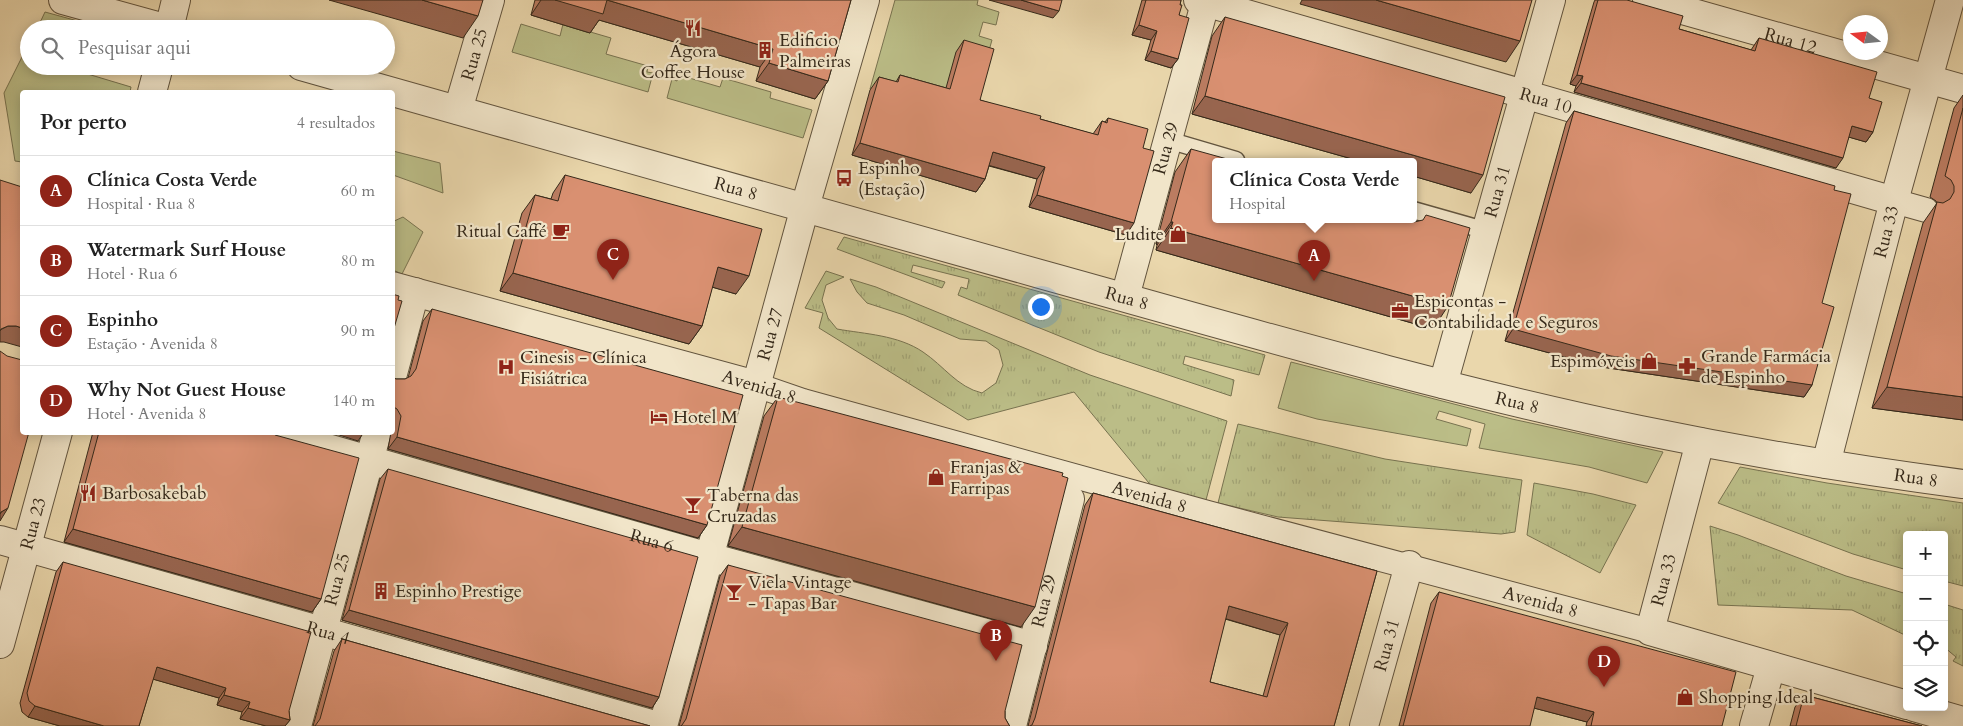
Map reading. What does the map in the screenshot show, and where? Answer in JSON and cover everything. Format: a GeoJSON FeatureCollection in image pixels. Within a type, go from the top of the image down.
{"type":"FeatureCollection","features":[{"type":"Feature","properties":{"kind":"street"},"geometry":{"type":"LineString","coordinates":[[63,0],[135,20]]}},
{"type":"Feature","properties":{"kind":"street"},"geometry":{"type":"LineString","coordinates":[[170,20],[176,0]]}},
{"type":"Feature","properties":{"kind":"street","name":"Rua 25"},"geometry":{"type":"LineString","coordinates":[[458,110],[490,0]]}},
{"type":"Feature","properties":{"kind":"street","name":"Rua 27"},"geometry":{"type":"LineString","coordinates":[[663,726],[804,207],[865,0]]}},
{"type":"Feature","properties":{"kind":"street","name":"Rua 31"},"geometry":{"type":"LineString","coordinates":[[1443,384],[1526,96],[1551,0]]}},
{"type":"Feature","properties":{"kind":"street","name":"Rua 12"},"geometry":{"type":"LineString","coordinates":[[1646,0],[1963,89]]}},
{"type":"Feature","properties":{"kind":"street","name":"Rua 33"},"geometry":{"type":"LineString","coordinates":[[1826,464],[1894,201],[1950,0]]}},
{"type":"Feature","properties":{"kind":"street","name":"Rua 10"},"geometry":{"type":"LineString","coordinates":[[1203,1],[1894,201]]}},
{"type":"Feature","properties":{"kind":"street","name":"Rua 29"},"geometry":{"type":"LineString","coordinates":[[1125,298],[1203,1]]}},
{"type":"Feature","properties":{"kind":"street"},"geometry":{"type":"LineString","coordinates":[[153,90],[157,75]]}},
{"type":"Feature","properties":{"kind":"street","name":"Rua 8"},"geometry":{"type":"LineString","coordinates":[[333,75],[387,90]]}},
{"type":"Feature","properties":{"kind":"street","name":"Rua 8"},"geometry":{"type":"LineString","coordinates":[[395,92],[1125,298],[1443,384],[1700,442],[1826,464],[1963,484]]}},
{"type":"Feature","properties":{"kind":"street"},"geometry":{"type":"LineString","coordinates":[[1894,201],[1926,210]]}},
{"type":"Feature","properties":{"kind":"street"},"geometry":{"type":"LineString","coordinates":[[395,354],[404,289]]}},
{"type":"Feature","properties":{"kind":"street","name":"Avenida 8"},"geometry":{"type":"LineString","coordinates":[[404,289],[756,386],[1073,488],[1408,565],[1650,631],[1903,704]]}},
{"type":"Feature","properties":{"kind":"street","name":"Rua 23"},"geometry":{"type":"LineString","coordinates":[[0,644],[57,435]]}},
{"type":"Feature","properties":{"kind":"street","name":"Rua 6"},"geometry":{"type":"LineString","coordinates":[[282,435],[709,557],[1033,646]]}},
{"type":"Feature","properties":{"kind":"street","name":"Rua 25"},"geometry":{"type":"LineString","coordinates":[[297,726],[376,435]]}},
{"type":"Feature","properties":{"kind":"street","name":"Rua 33"},"geometry":{"type":"LineString","coordinates":[[1650,631],[1700,442]]}},
{"type":"Feature","properties":{"kind":"street","name":"Rua 29"},"geometry":{"type":"LineString","coordinates":[[1012,726],[1073,488]]}},
{"type":"Feature","properties":{"kind":"street","name":"Rua 4"},"geometry":{"type":"LineString","coordinates":[[0,540],[658,726]]}},
{"type":"Feature","properties":{"kind":"street","name":"Rua 31"},"geometry":{"type":"LineString","coordinates":[[1364,726],[1408,565]]}},
{"type":"Feature","properties":{"kind":"street"},"geometry":{"type":"LineString","coordinates":[[1754,726],[1771,667]]}},
{"type":"Feature","properties":{"kind":"street"},"geometry":{"type":"LineString","coordinates":[[1928,711],[1963,721]]}},
{"type":"Feature","properties":{"kind":"lane"},"geometry":{"type":"LineString","coordinates":[[1168,140],[1229,158]]}},
{"type":"Feature","properties":{"kind":"lane"},"geometry":{"type":"LineString","coordinates":[[1417,211],[1487,231]]}},
{"type":"Feature","properties":{"kind":"green space"},"geometry":{"type":"Polygon","coordinates":[[[895,0],[978,0],[977,5],[999,12],[996,25],[983,22],[979,36],[992,40],[988,54],[945,89],[870,89],[895,0]]]}},
{"type":"Feature","properties":{"kind":"green space"},"geometry":{"type":"Polygon","coordinates":[[[45,12],[74,20],[41,20],[45,12]]]}},
{"type":"Feature","properties":{"kind":"green space"},"geometry":{"type":"Polygon","coordinates":[[[521,24],[560,36],[563,24],[611,38],[606,54],[648,66],[647,72],[653,73],[648,92],[512,52],[521,24]]]}},
{"type":"Feature","properties":{"kind":"green space"},"geometry":{"type":"Polygon","coordinates":[[[20,61],[20,75],[91,75],[131,87],[130,90],[20,90],[20,162],[15,161],[4,93],[20,61]]]}},
{"type":"Feature","properties":{"kind":"green space"},"geometry":{"type":"Polygon","coordinates":[[[679,75],[720,87],[723,78],[771,92],[770,98],[812,110],[803,138],[667,98],[672,79],[677,81],[679,75]]]}},
{"type":"Feature","properties":{"kind":"green space"},"geometry":{"type":"Polygon","coordinates":[[[395,152],[440,163],[443,193],[395,176],[395,152]]]}},
{"type":"Feature","properties":{"kind":"green space"},"geometry":{"type":"Polygon","coordinates":[[[403,217],[423,232],[402,274],[395,271],[395,221],[403,217]]]}},
{"type":"Feature","properties":{"kind":"green space"},"geometry":{"type":"Polygon","coordinates":[[[844,237],[1265,355],[1259,375],[1185,356],[1183,364],[1234,380],[1231,396],[1099,352],[958,295],[961,287],[967,289],[969,279],[913,265],[911,272],[945,282],[942,288],[837,249],[844,237]]]}},
{"type":"Feature","properties":{"kind":"green space"},"geometry":{"type":"Polygon","coordinates":[[[826,271],[844,277],[826,285],[822,300],[828,318],[837,329],[881,336],[913,346],[931,358],[958,381],[973,390],[982,393],[996,383],[1003,365],[999,350],[986,341],[960,339],[904,315],[867,303],[857,292],[850,279],[876,287],[1090,375],[1227,421],[1206,500],[1153,488],[1074,392],[968,420],[819,328],[823,313],[805,308],[826,271]]]}},
{"type":"Feature","properties":{"kind":"green space"},"geometry":{"type":"Polygon","coordinates":[[[1291,362],[1512,419],[1663,452],[1647,483],[1589,467],[1479,448],[1485,424],[1439,411],[1436,419],[1471,429],[1467,446],[1317,419],[1278,408],[1291,362]]]}},
{"type":"Feature","properties":{"kind":"green space"},"geometry":{"type":"Polygon","coordinates":[[[1238,424],[1385,459],[1522,480],[1515,532],[1501,534],[1278,517],[1218,503],[1238,424]]]}},
{"type":"Feature","properties":{"kind":"green space"},"geometry":{"type":"Polygon","coordinates":[[[1740,467],[1827,483],[1963,503],[1963,586],[1948,582],[1948,531],[1903,531],[1903,569],[1853,554],[1718,503],[1740,467]]]}},
{"type":"Feature","properties":{"kind":"green space"},"geometry":{"type":"Polygon","coordinates":[[[1534,483],[1593,494],[1636,505],[1600,573],[1527,535],[1534,483]]]}},
{"type":"Feature","properties":{"kind":"green space"},"geometry":{"type":"Polygon","coordinates":[[[1710,526],[1846,576],[1903,593],[1903,634],[1852,610],[1718,605],[1710,526]]]}},
{"type":"Feature","properties":{"kind":"green space"},"geometry":{"type":"Polygon","coordinates":[[[1948,605],[1963,610],[1963,666],[1953,661],[1956,657],[1948,650],[1948,605]]]}},
{"type":"Feature","properties":{"kind":"building"},"geometry":{"type":"Polygon","coordinates":[[[422,0],[483,0],[478,16],[422,0]]]}},
{"type":"Feature","properties":{"kind":"building"},"geometry":{"type":"Polygon","coordinates":[[[555,0],[607,0],[603,14],[555,0]]]}},
{"type":"Feature","properties":{"kind":"building"},"geometry":{"type":"Polygon","coordinates":[[[607,0],[851,0],[828,81],[769,63],[773,49],[607,0]]]}},
{"type":"Feature","properties":{"kind":"building"},"geometry":{"type":"Polygon","coordinates":[[[1021,0],[1062,0],[1059,11],[1021,0]]]}},
{"type":"Feature","properties":{"kind":"building"},"geometry":{"type":"Polygon","coordinates":[[[1146,0],[1181,0],[1180,5],[1182,5],[1179,15],[1189,18],[1178,59],[1151,51],[1157,31],[1139,25],[1146,0]]]}},
{"type":"Feature","properties":{"kind":"building"},"geometry":{"type":"Polygon","coordinates":[[[1376,0],[1532,0],[1520,41],[1376,0]]]}},
{"type":"Feature","properties":{"kind":"building"},"geometry":{"type":"Polygon","coordinates":[[[1598,0],[1627,0],[1683,16],[1679,29],[1755,51],[1759,38],[1877,72],[1869,98],[1882,102],[1873,132],[1852,126],[1843,158],[1581,83],[1583,76],[1577,75],[1598,0]]]}},
{"type":"Feature","properties":{"kind":"building"},"geometry":{"type":"Polygon","coordinates":[[[1225,17],[1505,97],[1483,175],[1205,96],[1225,17]]]}},
{"type":"Feature","properties":{"kind":"building"},"geometry":{"type":"Polygon","coordinates":[[[964,40],[994,49],[980,100],[1041,116],[1040,119],[1098,135],[1102,121],[1107,123],[1108,118],[1148,129],[1143,148],[1154,151],[1134,223],[1037,195],[1045,167],[993,152],[985,179],[860,143],[879,77],[898,82],[900,75],[950,89],[964,40]]]}},
{"type":"Feature","properties":{"kind":"building"},"geometry":{"type":"Polygon","coordinates":[[[1963,108],[1963,397],[1887,387],[1937,202],[1943,203],[1950,199],[1954,192],[1951,180],[1945,176],[1963,108]]]}},
{"type":"Feature","properties":{"kind":"building"},"geometry":{"type":"Polygon","coordinates":[[[1574,111],[1835,186],[1834,190],[1851,194],[1822,303],[1834,307],[1812,385],[1611,356],[1513,329],[1574,111]]]}},
{"type":"Feature","properties":{"kind":"building"},"geometry":{"type":"Polygon","coordinates":[[[1191,149],[1224,158],[1212,158],[1212,223],[1417,223],[1423,220],[1426,215],[1470,228],[1448,306],[1171,228],[1173,222],[1171,222],[1191,149]]]}},
{"type":"Feature","properties":{"kind":"building"},"geometry":{"type":"Polygon","coordinates":[[[565,175],[762,229],[749,276],[718,267],[702,326],[513,273],[535,195],[558,201],[565,175]]]}},
{"type":"Feature","properties":{"kind":"building"},"geometry":{"type":"Polygon","coordinates":[[[0,180],[20,186],[20,327],[8,326],[0,331],[0,180]]]}},
{"type":"Feature","properties":{"kind":"building"},"geometry":{"type":"Polygon","coordinates":[[[395,295],[399,296],[398,300],[402,301],[395,325],[395,295]]]}},
{"type":"Feature","properties":{"kind":"building"},"geometry":{"type":"Polygon","coordinates":[[[432,309],[743,395],[707,525],[397,437],[401,416],[395,408],[395,378],[405,379],[411,376],[416,369],[432,309]]]}},
{"type":"Feature","properties":{"kind":"building"},"geometry":{"type":"Polygon","coordinates":[[[0,351],[7,356],[20,359],[20,435],[28,435],[8,508],[0,514],[0,351]]]}},
{"type":"Feature","properties":{"kind":"building"},"geometry":{"type":"Polygon","coordinates":[[[778,397],[1063,473],[1062,476],[1068,478],[1035,607],[742,527],[778,397]]]}},
{"type":"Feature","properties":{"kind":"building"},"geometry":{"type":"Polygon","coordinates":[[[98,435],[275,435],[359,458],[321,599],[73,529],[98,435]]]}},
{"type":"Feature","properties":{"kind":"building"},"geometry":{"type":"Polygon","coordinates":[[[388,469],[698,557],[659,697],[349,610],[388,469]]]}},
{"type":"Feature","properties":{"kind":"building"},"geometry":{"type":"Polygon","coordinates":[[[1093,493],[1377,571],[1334,726],[1030,726],[1035,718],[1093,493]],[[1229,606],[1210,682],[1267,697],[1288,623],[1229,606]]]}},
{"type":"Feature","properties":{"kind":"building"},"geometry":{"type":"Polygon","coordinates":[[[63,562],[311,632],[289,711],[290,720],[248,708],[250,702],[224,695],[226,688],[157,667],[139,726],[104,726],[35,706],[29,701],[27,693],[63,562]]]}},
{"type":"Feature","properties":{"kind":"building"},"geometry":{"type":"Polygon","coordinates":[[[728,565],[1022,645],[1005,711],[1005,718],[1010,726],[681,726],[686,719],[728,565]]]}},
{"type":"Feature","properties":{"kind":"building"},"geometry":{"type":"Polygon","coordinates":[[[1439,592],[1736,672],[1722,726],[1591,726],[1594,712],[1537,697],[1530,726],[1403,726],[1439,592]]]}},
{"type":"Feature","properties":{"kind":"building"},"geometry":{"type":"Polygon","coordinates":[[[342,639],[650,726],[315,726],[320,719],[342,639]]]}},
{"type":"Feature","properties":{"kind":"building"},"geometry":{"type":"Polygon","coordinates":[[[1804,695],[1922,726],[1796,726],[1804,695]]]}},
{"type":"Feature","properties":{"kind":"place","name":"Ágora Coffee House"},"geometry":{"type":"Point","coordinates":[693,28]}},
{"type":"Feature","properties":{"kind":"place","name":"Edificio Palmeiras"},"geometry":{"type":"Point","coordinates":[765,50]}},
{"type":"Feature","properties":{"kind":"place","name":"Espinho (Estação)"},"geometry":{"type":"Point","coordinates":[844,178]}},
{"type":"Feature","properties":{"kind":"place","name":"Ritual Caffé"},"geometry":{"type":"Point","coordinates":[561,231]}},
{"type":"Feature","properties":{"kind":"place","name":"Ludite"},"geometry":{"type":"Point","coordinates":[1178,234]}},
{"type":"Feature","properties":{"kind":"place","name":"Espinho"},"geometry":{"type":"Point","coordinates":[613,280]}},
{"type":"Feature","properties":{"kind":"place","name":"Clínica Costa Verde"},"geometry":{"type":"Point","coordinates":[1314,281]}},
{"type":"Feature","properties":{"kind":"place","name":"Espicontas - Contabilidade e Seguros"},"geometry":{"type":"Point","coordinates":[1400,311]}},
{"type":"Feature","properties":{"kind":"place","name":"Espimóveis"},"geometry":{"type":"Point","coordinates":[1649,361]}},
{"type":"Feature","properties":{"kind":"place","name":"Grande Farmácia de Espinho"},"geometry":{"type":"Point","coordinates":[1687,366]}},
{"type":"Feature","properties":{"kind":"place","name":"Cinesis - Clínica Fisiátrica"},"geometry":{"type":"Point","coordinates":[506,367]}},
{"type":"Feature","properties":{"kind":"place","name":"Hotel M"},"geometry":{"type":"Point","coordinates":[659,417]}},
{"type":"Feature","properties":{"kind":"place","name":"Franjas & Farripas"},"geometry":{"type":"Point","coordinates":[936,477]}},
{"type":"Feature","properties":{"kind":"place","name":"Barbosakebab"},"geometry":{"type":"Point","coordinates":[88,493]}},
{"type":"Feature","properties":{"kind":"place","name":"Taberna das Cruzadas"},"geometry":{"type":"Point","coordinates":[693,505]}},
{"type":"Feature","properties":{"kind":"place","name":"Espinho Prestige"},"geometry":{"type":"Point","coordinates":[381,591]}},
{"type":"Feature","properties":{"kind":"place","name":"Viela Vintage - Tapas Bar"},"geometry":{"type":"Point","coordinates":[734,592]}},
{"type":"Feature","properties":{"kind":"place","name":"Watermark Surf House"},"geometry":{"type":"Point","coordinates":[996,661]}},
{"type":"Feature","properties":{"kind":"place","name":"Why Not Guest House"},"geometry":{"type":"Point","coordinates":[1604,687]}},
{"type":"Feature","properties":{"kind":"place","name":"Shopping Ideal"},"geometry":{"type":"Point","coordinates":[1685,697]}}]}
